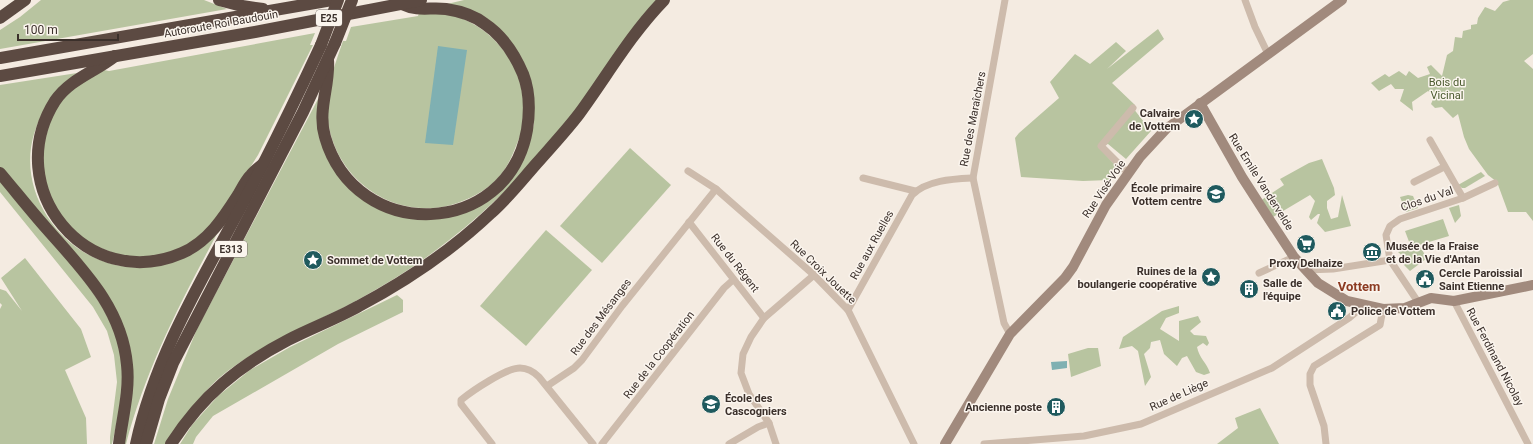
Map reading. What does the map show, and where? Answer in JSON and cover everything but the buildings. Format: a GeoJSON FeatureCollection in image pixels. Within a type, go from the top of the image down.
{"type":"FeatureCollection","features":[{"type":"Feature","properties":{"kind":"highway"},"geometry":{"type":"LineString","coordinates":[[0,18],[25,0]]}},
{"type":"Feature","properties":{"kind":"highway"},"geometry":{"type":"LineString","coordinates":[[219,0],[242,6],[278,10]]}},
{"type":"Feature","properties":{"kind":"highway","name":"E25"},"geometry":{"type":"LineString","coordinates":[[0,58],[332,0]]}},
{"type":"Feature","properties":{"kind":"highway","name":"E313"},"geometry":{"type":"LineString","coordinates":[[136,444],[148,394],[179,322],[264,163],[321,45],[338,0]]}},
{"type":"Feature","properties":{"kind":"highway","name":"E313"},"geometry":{"type":"LineString","coordinates":[[146,444],[159,399],[173,363],[300,118],[328,60],[352,0]]}},
{"type":"Feature","properties":{"kind":"highway","name":"Autoroute Roi Baudouin"},"geometry":{"type":"LineString","coordinates":[[114,56],[421,0]]}},
{"type":"Feature","properties":{"kind":"highway"},"geometry":{"type":"LineString","coordinates":[[171,444],[187,420],[202,402],[254,359],[288,340],[357,307],[392,288],[428,263],[492,212],[579,115],[620,53],[650,14],[664,0]]}},
{"type":"Feature","properties":{"kind":"highway"},"geometry":{"type":"LineString","coordinates":[[328,60],[329,72],[324,90],[321,114],[324,136],[332,156],[342,173],[356,189],[374,202],[397,211],[422,214],[444,213],[464,207],[481,199],[500,184],[510,170],[523,146],[529,116],[529,100],[526,82],[518,63],[500,36],[485,23],[464,13],[446,9],[414,9],[402,4]]}},
{"type":"Feature","properties":{"kind":"highway"},"geometry":{"type":"LineString","coordinates":[[114,56],[101,67],[81,76],[55,100],[43,123],[36,150],[36,169],[40,191],[48,208],[66,233],[81,245],[95,253],[136,263],[160,260],[182,253],[211,232],[250,176],[264,163]]}},
{"type":"Feature","properties":{"kind":"highway","name":"E25"},"geometry":{"type":"LineString","coordinates":[[0,76],[114,56]]}},
{"type":"Feature","properties":{"kind":"highway"},"geometry":{"type":"LineString","coordinates":[[0,173],[90,278],[106,300],[115,319],[123,340],[128,372],[128,384],[119,444]]}},
{"type":"Feature","properties":{"kind":"street","name":"Rue des Maraîchers"},"geometry":{"type":"LineString","coordinates":[[1005,0],[973,178],[1004,323],[1010,334]]}},
{"type":"Feature","properties":{"kind":"street"},"geometry":{"type":"LineString","coordinates":[[1244,0],[1268,54]]}},
{"type":"Feature","properties":{"kind":"street","name":"Rue Visé-Voie"},"geometry":{"type":"LineString","coordinates":[[945,444],[1010,334],[1065,278],[1073,267],[1102,211],[1140,157],[1166,129],[1342,0]]}},
{"type":"Feature","properties":{"kind":"street","name":"Rue Emile Vandervelde"},"geometry":{"type":"LineString","coordinates":[[1200,103],[1242,177],[1287,246],[1318,283],[1331,292],[1359,304],[1383,309],[1405,308],[1431,298],[1454,301],[1497,294],[1533,285]]}},
{"type":"Feature","properties":{"kind":"street"},"geometry":{"type":"LineString","coordinates":[[1128,173],[1101,146],[1133,108]]}},
{"type":"Feature","properties":{"kind":"street","name":"Clos du Val"},"geometry":{"type":"LineString","coordinates":[[1430,140],[1463,198]]}},
{"type":"Feature","properties":{"kind":"street","name":"Clos du Val"},"geometry":{"type":"LineString","coordinates":[[1414,182],[1444,167]]}},
{"type":"Feature","properties":{"kind":"street","name":"Rue Croix Jouette"},"geometry":{"type":"LineString","coordinates":[[688,171],[716,189],[814,276],[848,310],[914,444]]}},
{"type":"Feature","properties":{"kind":"street"},"geometry":{"type":"LineString","coordinates":[[863,178],[915,191],[949,180],[973,178]]}},
{"type":"Feature","properties":{"kind":"street","name":"Clos du Val"},"geometry":{"type":"LineString","coordinates":[[1418,302],[1390,260],[1386,235],[1390,226],[1400,219],[1463,198],[1495,183]]}},
{"type":"Feature","properties":{"kind":"street","name":"Rue des Mésanges"},"geometry":{"type":"LineString","coordinates":[[547,386],[574,368],[582,360],[616,313],[716,189]]}},
{"type":"Feature","properties":{"kind":"street","name":"Rue aux Ruelles"},"geometry":{"type":"LineString","coordinates":[[848,310],[915,191]]}},
{"type":"Feature","properties":{"kind":"street","name":"Rue du Régent"},"geometry":{"type":"LineString","coordinates":[[689,222],[764,318]]}},
{"type":"Feature","properties":{"kind":"street"},"geometry":{"type":"LineString","coordinates":[[1259,273],[1294,256]]}},
{"type":"Feature","properties":{"kind":"street"},"geometry":{"type":"LineString","coordinates":[[1306,270],[1333,269],[1390,260]]}},
{"type":"Feature","properties":{"kind":"street"},"geometry":{"type":"LineString","coordinates":[[776,444],[769,423],[749,394],[741,373],[743,354],[751,337],[764,318],[814,276]]}},
{"type":"Feature","properties":{"kind":"street","name":"Rue de la Coopération"},"geometry":{"type":"LineString","coordinates":[[602,444],[724,288],[733,280]]}},
{"type":"Feature","properties":{"kind":"street","name":"Rue Ferdinand Nicolay"},"geometry":{"type":"LineString","coordinates":[[1454,301],[1528,444]]}},
{"type":"Feature","properties":{"kind":"street","name":"Rue de Liège"},"geometry":{"type":"LineString","coordinates":[[984,444],[1084,436],[1141,424],[1272,368],[1349,318],[1356,312],[1359,304]]}},
{"type":"Feature","properties":{"kind":"street"},"geometry":{"type":"LineString","coordinates":[[1326,444],[1324,426],[1310,384],[1311,370],[1314,366],[1380,325],[1383,309]]}},
{"type":"Feature","properties":{"kind":"street"},"geometry":{"type":"LineString","coordinates":[[492,444],[460,404],[461,400],[515,368],[525,368],[533,372],[547,386],[593,444]]}},
{"type":"Feature","properties":{"kind":"street"},"geometry":{"type":"LineString","coordinates":[[729,444],[758,427],[769,423]]}},
{"type":"Feature","properties":{"kind":"green space"},"geometry":{"type":"Polygon","coordinates":[[[41,0],[204,0],[227,9],[0,49],[0,30],[20,17],[41,0]]]}},
{"type":"Feature","properties":{"kind":"green space"},"geometry":{"type":"Polygon","coordinates":[[[464,0],[660,0],[612,65],[562,128],[508,188],[479,215],[448,241],[391,281],[354,302],[268,345],[235,366],[211,385],[166,444],[154,444],[168,399],[197,329],[318,99],[319,138],[333,168],[349,189],[378,209],[414,219],[437,219],[456,215],[476,207],[515,173],[525,157],[534,124],[514,48],[447,4],[464,0]]]}},
{"type":"Feature","properties":{"kind":"green space","name":"Bois du Vicinal"},"geometry":{"type":"Polygon","coordinates":[[[1510,0],[1533,0],[1533,54],[1524,61],[1533,69],[1533,221],[1526,212],[1508,212],[1497,182],[1488,175],[1469,149],[1458,114],[1453,118],[1442,107],[1435,108],[1431,104],[1435,95],[1428,91],[1412,102],[1413,111],[1400,101],[1404,89],[1395,89],[1391,84],[1379,91],[1371,83],[1385,74],[1389,77],[1399,71],[1406,76],[1409,71],[1418,78],[1430,74],[1427,67],[1431,65],[1442,76],[1447,55],[1453,51],[1455,37],[1462,38],[1463,31],[1471,29],[1471,25],[1477,24],[1478,18],[1485,7],[1495,11],[1503,2],[1510,0]]]}},
{"type":"Feature","properties":{"kind":"green space"},"geometry":{"type":"Polygon","coordinates":[[[419,13],[452,15],[472,23],[489,35],[503,50],[515,68],[520,81],[524,105],[524,121],[521,134],[510,160],[498,178],[482,191],[464,200],[451,205],[429,208],[408,206],[389,201],[371,191],[355,177],[342,161],[333,142],[327,111],[327,100],[333,70],[343,41],[346,41],[351,27],[418,16],[419,13]]]}},
{"type":"Feature","properties":{"kind":"green space"},"geometry":{"type":"Polygon","coordinates":[[[1158,29],[1164,39],[1112,83],[1135,105],[1133,108],[1151,131],[1126,159],[1108,144],[1101,146],[1100,149],[1118,168],[1109,180],[1083,181],[1021,177],[1015,138],[1059,98],[1050,82],[1075,54],[1090,64],[1116,42],[1126,51],[1107,69],[1158,29]]]}},
{"type":"Feature","properties":{"kind":"green space"},"geometry":{"type":"Polygon","coordinates":[[[315,33],[310,45],[313,45],[258,155],[216,221],[189,245],[155,257],[124,257],[83,241],[51,205],[40,159],[52,114],[69,90],[104,70],[109,71],[315,33]]]}},
{"type":"Feature","properties":{"kind":"green space"},"geometry":{"type":"Polygon","coordinates":[[[77,73],[56,92],[41,116],[34,134],[30,159],[33,184],[42,207],[56,228],[73,245],[94,258],[118,265],[143,267],[177,261],[195,251],[218,232],[178,309],[154,362],[134,416],[126,444],[123,444],[130,390],[118,317],[0,167],[0,85],[77,73]]]}},
{"type":"Feature","properties":{"kind":"green space"},"geometry":{"type":"Polygon","coordinates":[[[630,148],[671,185],[602,263],[560,226],[630,148]]]}},
{"type":"Feature","properties":{"kind":"green space"},"geometry":{"type":"Polygon","coordinates":[[[1322,159],[1334,188],[1335,195],[1327,201],[1327,208],[1331,219],[1338,217],[1342,195],[1351,226],[1325,232],[1317,223],[1320,214],[1311,220],[1309,217],[1315,201],[1310,195],[1273,217],[1262,200],[1284,185],[1280,179],[1309,163],[1322,159]]]}},
{"type":"Feature","properties":{"kind":"green space"},"geometry":{"type":"Polygon","coordinates":[[[1481,172],[1485,176],[1465,188],[1458,185],[1481,172]]]}},
{"type":"Feature","properties":{"kind":"green space"},"geometry":{"type":"Polygon","coordinates":[[[0,180],[89,287],[108,317],[120,351],[122,369],[120,406],[112,444],[110,444],[110,437],[117,382],[114,355],[107,331],[93,307],[0,192],[0,180]]]}},
{"type":"Feature","properties":{"kind":"green space"},"geometry":{"type":"Polygon","coordinates":[[[1408,195],[1413,196],[1418,208],[1406,212],[1400,197],[1408,195]]]}},
{"type":"Feature","properties":{"kind":"green space"},"geometry":{"type":"Polygon","coordinates":[[[1459,205],[1461,216],[1455,223],[1449,208],[1459,205]]]}},
{"type":"Feature","properties":{"kind":"green space"},"geometry":{"type":"Polygon","coordinates":[[[1443,219],[1449,236],[1419,245],[1427,258],[1410,271],[1404,265],[1405,258],[1398,252],[1411,247],[1405,231],[1443,219]]]}},
{"type":"Feature","properties":{"kind":"green space"},"geometry":{"type":"Polygon","coordinates":[[[546,230],[592,270],[526,346],[480,306],[546,230]]]}},
{"type":"Feature","properties":{"kind":"green space"},"geometry":{"type":"Polygon","coordinates":[[[25,258],[81,329],[91,357],[65,370],[86,418],[87,444],[0,444],[0,309],[2,305],[0,303],[0,289],[6,291],[22,311],[1,278],[25,258]]]}},
{"type":"Feature","properties":{"kind":"green space"},"geometry":{"type":"Polygon","coordinates":[[[397,295],[403,300],[403,312],[338,344],[213,416],[196,437],[193,444],[180,444],[192,425],[218,396],[250,370],[290,347],[397,295]]]}},
{"type":"Feature","properties":{"kind":"green space"},"geometry":{"type":"Polygon","coordinates":[[[1179,306],[1179,313],[1166,318],[1160,329],[1179,341],[1179,321],[1198,316],[1201,322],[1190,331],[1194,335],[1206,336],[1209,343],[1207,346],[1203,343],[1197,347],[1199,354],[1210,373],[1204,375],[1196,372],[1187,356],[1182,358],[1177,366],[1164,354],[1160,340],[1151,342],[1150,348],[1144,354],[1151,377],[1145,386],[1138,351],[1132,346],[1119,349],[1123,337],[1162,311],[1179,306]]]}},
{"type":"Feature","properties":{"kind":"green space"},"geometry":{"type":"Polygon","coordinates":[[[1088,348],[1098,348],[1101,366],[1071,377],[1068,354],[1088,348]]]}},
{"type":"Feature","properties":{"kind":"green space"},"geometry":{"type":"Polygon","coordinates":[[[1260,408],[1279,444],[1217,444],[1238,428],[1235,418],[1260,408]]]}},
{"type":"Feature","properties":{"kind":"water"},"geometry":{"type":"Polygon","coordinates":[[[438,46],[467,50],[453,145],[425,143],[438,46]]]}},
{"type":"Feature","properties":{"kind":"water"},"geometry":{"type":"Polygon","coordinates":[[[1067,361],[1067,368],[1052,370],[1051,362],[1067,361]]]}},
{"type":"Feature","properties":{"kind":"place","name":"Calvaire de Vottem"},"geometry":{"type":"Point","coordinates":[1194,119]}},
{"type":"Feature","properties":{"kind":"place","name":"École primaire Vottem centre"},"geometry":{"type":"Point","coordinates":[1216,194]}},
{"type":"Feature","properties":{"kind":"place","name":"Proxy Delhaize"},"geometry":{"type":"Point","coordinates":[1306,244]}},
{"type":"Feature","properties":{"kind":"place","name":"Musée de la Fraise et de la Vie d'Antan"},"geometry":{"type":"Point","coordinates":[1372,252]}},
{"type":"Feature","properties":{"kind":"place","name":"Sommet de Vottem"},"geometry":{"type":"Point","coordinates":[313,260]}},
{"type":"Feature","properties":{"kind":"place","name":"Ruines de la boulangerie coopérative"},"geometry":{"type":"Point","coordinates":[1211,277]}},
{"type":"Feature","properties":{"kind":"place","name":"Cercle Paroissial Saint Etienne"},"geometry":{"type":"Point","coordinates":[1425,279]}},
{"type":"Feature","properties":{"kind":"place","name":"Salle de l'équipe"},"geometry":{"type":"Point","coordinates":[1249,289]}},
{"type":"Feature","properties":{"kind":"place","name":"Police de Vottem"},"geometry":{"type":"Point","coordinates":[1337,311]}},
{"type":"Feature","properties":{"kind":"place","name":"École des Cascogniers"},"geometry":{"type":"Point","coordinates":[711,404]}},
{"type":"Feature","properties":{"kind":"place","name":"Ancienne poste"},"geometry":{"type":"Point","coordinates":[1056,407]}},
{"type":"Feature","properties":{"kind":"district","name":"Vottem"},"geometry":{"type":"Point","coordinates":[1359,286]}}]}
